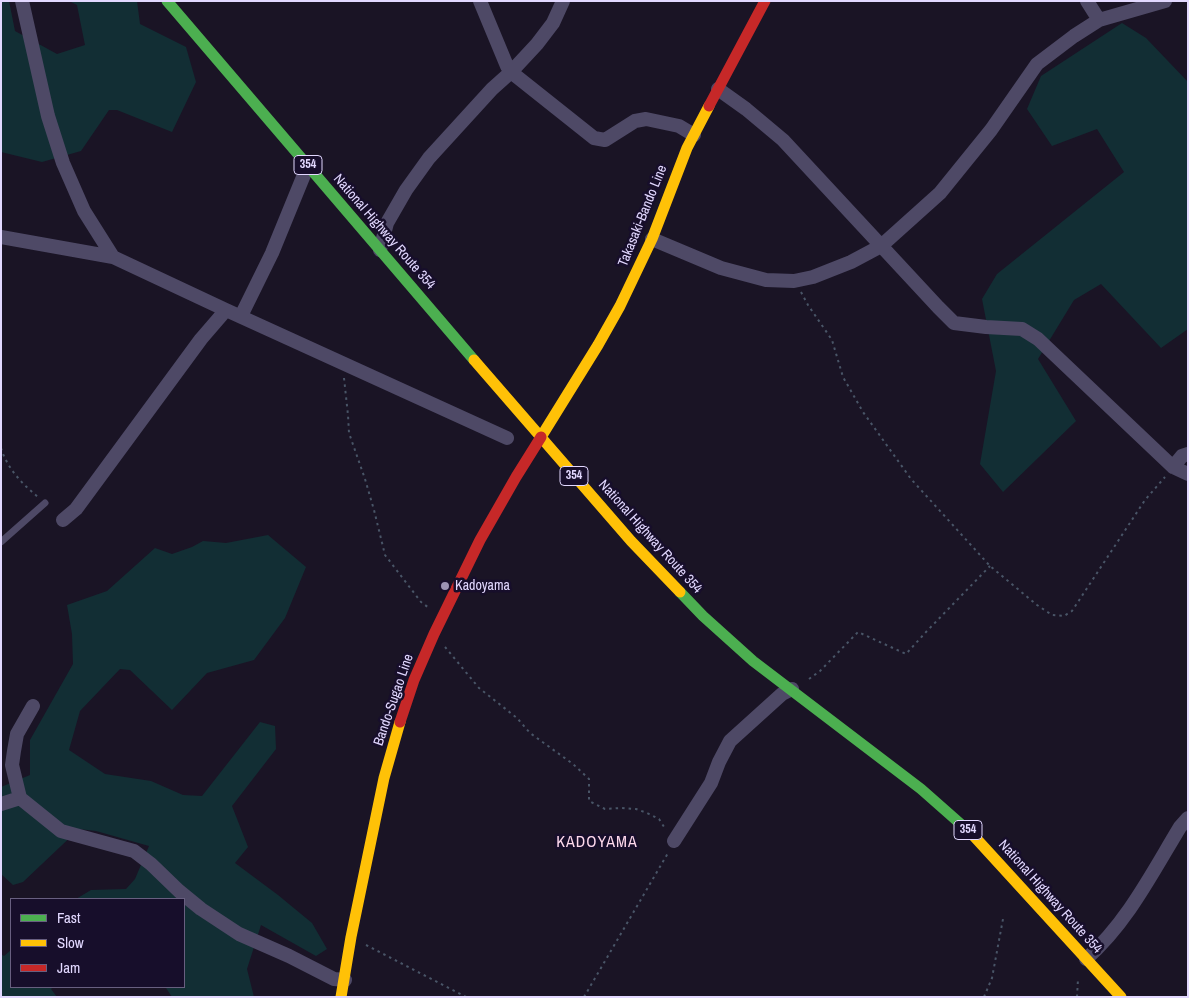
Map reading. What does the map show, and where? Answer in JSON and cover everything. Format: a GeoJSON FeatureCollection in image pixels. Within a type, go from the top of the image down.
{"type":"FeatureCollection","features":[{"type":"Feature","properties":{"kind":"main road","name":"National Highway Route 354"},"geometry":{"type":"LineString","coordinates":[[167,1],[541,438],[631,541],[702,616],[753,661],[792,689],[951,814],[983,846],[1120,997]]}},
{"type":"Feature","properties":{"kind":"main road","name":"Takasaki-Bando Line"},"geometry":{"type":"LineString","coordinates":[[541,438],[620,306],[652,239],[687,148],[765,1]]}},
{"type":"Feature","properties":{"kind":"main road","name":"Bando-Sugao Line"},"geometry":{"type":"LineString","coordinates":[[341,997],[351,937],[384,778],[414,680],[441,617],[480,540],[541,438]]}},
{"type":"Feature","properties":{"kind":"street"},"geometry":{"type":"LineString","coordinates":[[22,1],[48,116],[63,163],[84,211],[113,257]]}},
{"type":"Feature","properties":{"kind":"street"},"geometry":{"type":"LineString","coordinates":[[480,1],[511,72],[594,138],[605,140],[635,121],[646,119],[679,126],[694,135]]}},
{"type":"Feature","properties":{"kind":"street"},"geometry":{"type":"LineString","coordinates":[[380,250],[387,223],[406,190],[429,158],[537,44],[553,23],[563,1]]}},
{"type":"Feature","properties":{"kind":"street"},"geometry":{"type":"LineString","coordinates":[[1086,1],[1099,20]]}},
{"type":"Feature","properties":{"kind":"street"},"geometry":{"type":"LineString","coordinates":[[652,239],[721,268],[766,280],[794,281],[814,277],[851,262],[881,246],[940,193],[991,130],[1038,64],[1074,36],[1099,20],[1165,1]]}},
{"type":"Feature","properties":{"kind":"street"},"geometry":{"type":"LineString","coordinates":[[718,89],[754,115],[783,140],[954,323],[1022,329],[1038,339],[1173,467],[1188,474]]}},
{"type":"Feature","properties":{"kind":"street"},"geometry":{"type":"LineString","coordinates":[[241,316],[272,253],[308,165]]}},
{"type":"Feature","properties":{"kind":"street"},"geometry":{"type":"LineString","coordinates":[[1,237],[113,257],[508,438]]}},
{"type":"Feature","properties":{"kind":"street"},"geometry":{"type":"LineString","coordinates":[[63,520],[76,509],[201,339],[226,310]]}},
{"type":"Feature","properties":{"kind":"street"},"geometry":{"type":"LineString","coordinates":[[1173,467],[1182,456],[1188,454]]}},
{"type":"Feature","properties":{"kind":"street"},"geometry":{"type":"LineString","coordinates":[[674,841],[711,783],[730,741],[782,694],[792,689]]}},
{"type":"Feature","properties":{"kind":"street"},"geometry":{"type":"LineString","coordinates":[[33,706],[18,734],[12,765],[20,798],[61,831],[134,851],[152,864],[179,891],[201,909],[239,934],[290,956],[334,979],[345,980]]}},
{"type":"Feature","properties":{"kind":"street"},"geometry":{"type":"LineString","coordinates":[[1,804],[20,798]]}},
{"type":"Feature","properties":{"kind":"street"},"geometry":{"type":"LineString","coordinates":[[1086,959],[1102,944],[1136,900],[1180,827],[1188,818]]}},
{"type":"Feature","properties":{"kind":"lane"},"geometry":{"type":"LineString","coordinates":[[1,542],[45,504]]}},
{"type":"Feature","properties":{"kind":"path"},"geometry":{"type":"LineString","coordinates":[[794,281],[832,340],[843,377],[863,412],[912,479],[990,566],[1052,615],[1064,616],[1072,611],[1145,500],[1173,467]]}},
{"type":"Feature","properties":{"kind":"path"},"geometry":{"type":"LineString","coordinates":[[343,362],[349,433],[374,510],[384,555],[421,602],[441,617]]}},
{"type":"Feature","properties":{"kind":"path"},"geometry":{"type":"LineString","coordinates":[[1,448],[20,482],[45,504]]}},
{"type":"Feature","properties":{"kind":"path"},"geometry":{"type":"LineString","coordinates":[[792,689],[820,671],[858,632],[906,654],[990,566]]}},
{"type":"Feature","properties":{"kind":"path"},"geometry":{"type":"LineString","coordinates":[[434,634],[479,688],[516,718],[530,733],[573,764],[589,779],[589,801],[605,809],[636,809],[647,813],[659,820],[674,841],[584,997]]}},
{"type":"Feature","properties":{"kind":"path"},"geometry":{"type":"LineString","coordinates":[[984,997],[992,978],[1002,919]]}},
{"type":"Feature","properties":{"kind":"path"},"geometry":{"type":"LineString","coordinates":[[351,937],[466,997]]}},
{"type":"Feature","properties":{"kind":"green space"},"geometry":{"type":"Polygon","coordinates":[[[1,1],[9,1],[15,31],[57,54],[85,45],[77,5],[69,1],[137,1],[140,24],[186,47],[196,82],[172,132],[117,110],[109,110],[81,151],[42,162],[1,152],[1,1]]]}},
{"type":"Feature","properties":{"kind":"green space"},"geometry":{"type":"Polygon","coordinates":[[[1122,23],[1146,38],[1188,82],[1188,329],[1161,348],[1101,284],[1074,300],[1038,359],[1076,421],[1003,492],[980,464],[996,371],[982,299],[997,274],[1124,172],[1097,129],[1052,146],[1027,109],[1041,76],[1122,23]]]}},
{"type":"Feature","properties":{"kind":"green space"},"geometry":{"type":"Polygon","coordinates":[[[268,535],[306,567],[285,618],[254,660],[207,673],[172,710],[130,670],[120,669],[80,711],[69,750],[105,774],[151,781],[183,795],[202,796],[260,722],[275,726],[276,749],[232,806],[248,847],[235,863],[312,923],[327,949],[316,956],[261,925],[247,969],[254,997],[172,997],[166,988],[185,988],[185,898],[78,898],[91,890],[126,889],[135,879],[149,846],[96,831],[79,829],[23,882],[13,885],[1,874],[1,787],[30,775],[30,740],[73,664],[72,634],[67,605],[107,591],[155,548],[172,554],[203,541],[226,543],[268,535]]]}},
{"type":"Feature","properties":{"kind":"green space"},"geometry":{"type":"Polygon","coordinates":[[[10,951],[10,988],[52,988],[57,997],[1,997],[1,954],[4,956],[10,951]]]}},
{"type":"Feature","properties":{"kind":"traffic: fast"},"geometry":{"type":"LineString","coordinates":[[167,1],[474,360]]}},
{"type":"Feature","properties":{"kind":"traffic: fast"},"geometry":{"type":"LineString","coordinates":[[680,592],[703,616],[753,661],[921,789],[972,834]]}},
{"type":"Feature","properties":{"kind":"traffic: slow"},"geometry":{"type":"LineString","coordinates":[[541,437],[620,306],[652,239],[687,148],[709,106]]}},
{"type":"Feature","properties":{"kind":"traffic: slow"},"geometry":{"type":"LineString","coordinates":[[474,360],[631,541],[680,592]]}},
{"type":"Feature","properties":{"kind":"traffic: slow"},"geometry":{"type":"LineString","coordinates":[[341,997],[351,937],[384,778],[400,722]]}},
{"type":"Feature","properties":{"kind":"traffic: slow"},"geometry":{"type":"LineString","coordinates":[[972,834],[1121,997]]}},
{"type":"Feature","properties":{"kind":"traffic: jam"},"geometry":{"type":"LineString","coordinates":[[709,106],[765,1]]}},
{"type":"Feature","properties":{"kind":"traffic: jam"},"geometry":{"type":"LineString","coordinates":[[400,722],[414,680],[434,634],[480,540],[541,437]]}},
{"type":"Feature","properties":{"kind":"place","name":"Kadoyama"},"geometry":{"type":"Point","coordinates":[445,586]}},
{"type":"Feature","properties":{"kind":"district","name":"KADOYAMA"},"geometry":{"type":"Point","coordinates":[597,843]}}]}
